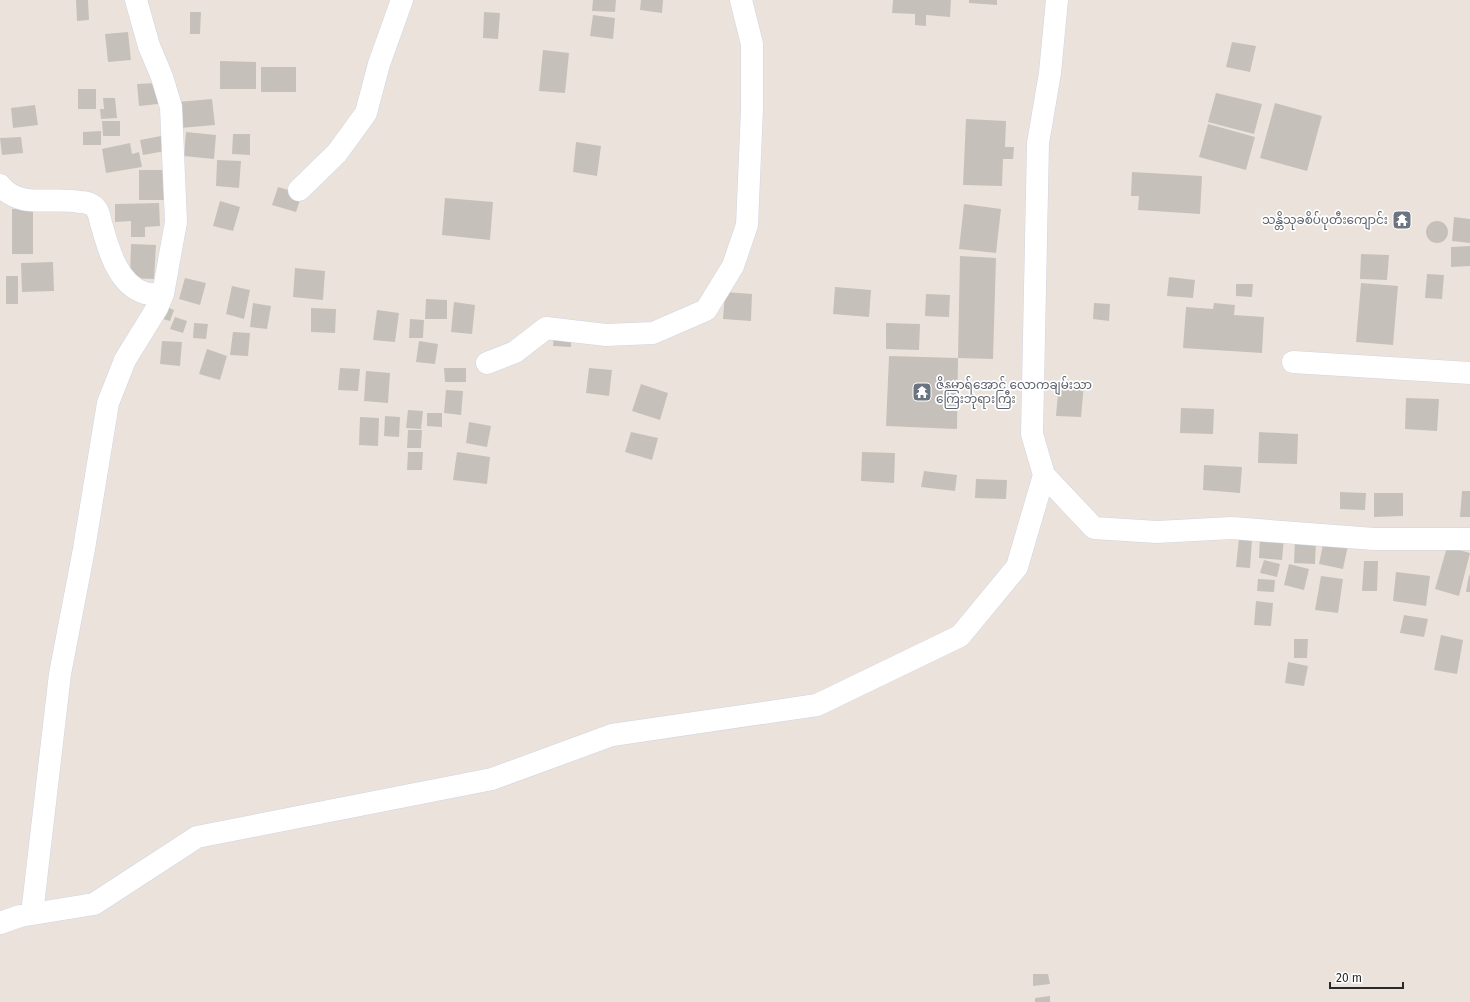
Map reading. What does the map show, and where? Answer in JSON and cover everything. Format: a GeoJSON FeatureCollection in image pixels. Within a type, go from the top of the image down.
{"type":"FeatureCollection","features":[{"type":"Feature","properties":{"kind":"street"},"geometry":{"type":"LineString","coordinates":[[32,914],[60,674],[84,549],[108,403],[125,360],[157,308],[163,294],[176,222],[171,107],[162,77],[149,46],[136,0]]}},
{"type":"Feature","properties":{"kind":"street"},"geometry":{"type":"LineString","coordinates":[[300,190],[337,153],[366,113],[379,64],[402,0]]}},
{"type":"Feature","properties":{"kind":"street"},"geometry":{"type":"LineString","coordinates":[[487,363],[515,352],[546,328],[606,335],[653,334],[706,310],[732,266],[747,225],[752,109],[752,44],[741,0]]}},
{"type":"Feature","properties":{"kind":"street"},"geometry":{"type":"LineString","coordinates":[[1058,0],[1050,73],[1038,143],[1032,434],[1044,475],[1094,528],[1157,532],[1232,528],[1374,538],[1470,538]]}},
{"type":"Feature","properties":{"kind":"street"},"geometry":{"type":"LineString","coordinates":[[0,185],[6,193],[20,200],[76,201],[91,204],[98,210],[110,249],[119,270],[130,285],[145,293],[163,294]]}},
{"type":"Feature","properties":{"kind":"street"},"geometry":{"type":"LineString","coordinates":[[1293,362],[1470,373]]}},
{"type":"Feature","properties":{"kind":"street"},"geometry":{"type":"LineString","coordinates":[[0,923],[32,914],[94,904],[197,837],[492,778],[612,735],[817,705],[960,636],[1017,568],[1044,475]]}},
{"type":"Feature","properties":{"kind":"building"},"geometry":{"type":"Polygon","coordinates":[[[76,0],[88,0],[89,20],[77,21],[76,0]]]}},
{"type":"Feature","properties":{"kind":"building"},"geometry":{"type":"Polygon","coordinates":[[[593,0],[616,0],[615,12],[592,11],[593,0]]]}},
{"type":"Feature","properties":{"kind":"building"},"geometry":{"type":"Polygon","coordinates":[[[641,0],[663,0],[662,13],[640,10],[641,0]]]}},
{"type":"Feature","properties":{"kind":"building"},"geometry":{"type":"Polygon","coordinates":[[[893,0],[951,0],[950,17],[926,15],[926,26],[915,25],[915,14],[892,13],[893,0]]]}},
{"type":"Feature","properties":{"kind":"building"},"geometry":{"type":"Polygon","coordinates":[[[969,0],[997,0],[997,5],[969,3],[969,0]]]}},
{"type":"Feature","properties":{"kind":"building"},"geometry":{"type":"Polygon","coordinates":[[[190,12],[201,12],[200,34],[190,34],[190,12]]]}},
{"type":"Feature","properties":{"kind":"building"},"geometry":{"type":"Polygon","coordinates":[[[484,12],[500,13],[498,39],[483,38],[484,12]]]}},
{"type":"Feature","properties":{"kind":"building"},"geometry":{"type":"Polygon","coordinates":[[[593,15],[615,18],[613,39],[590,36],[593,15]]]}},
{"type":"Feature","properties":{"kind":"building"},"geometry":{"type":"Polygon","coordinates":[[[128,32],[131,60],[108,62],[105,34],[128,32]]]}},
{"type":"Feature","properties":{"kind":"building"},"geometry":{"type":"Polygon","coordinates":[[[1232,42],[1256,46],[1250,72],[1226,67],[1232,42]]]}},
{"type":"Feature","properties":{"kind":"building"},"geometry":{"type":"Polygon","coordinates":[[[543,50],[569,53],[565,93],[539,91],[543,50]]]}},
{"type":"Feature","properties":{"kind":"building"},"geometry":{"type":"Polygon","coordinates":[[[220,61],[256,62],[256,89],[220,89],[220,61]]]}},
{"type":"Feature","properties":{"kind":"building"},"geometry":{"type":"Polygon","coordinates":[[[261,67],[296,67],[296,92],[261,92],[261,67]]]}},
{"type":"Feature","properties":{"kind":"building"},"geometry":{"type":"Polygon","coordinates":[[[156,83],[158,104],[139,106],[137,84],[156,83]]]}},
{"type":"Feature","properties":{"kind":"building"},"geometry":{"type":"Polygon","coordinates":[[[78,89],[96,89],[96,109],[78,109],[78,89]]]}},
{"type":"Feature","properties":{"kind":"building"},"geometry":{"type":"Polygon","coordinates":[[[1216,93],[1262,104],[1254,134],[1208,122],[1216,93]]]}},
{"type":"Feature","properties":{"kind":"building"},"geometry":{"type":"Polygon","coordinates":[[[103,98],[115,98],[117,118],[101,119],[100,109],[104,109],[103,98]]]}},
{"type":"Feature","properties":{"kind":"building"},"geometry":{"type":"Polygon","coordinates":[[[212,99],[215,125],[180,128],[178,102],[212,99]]]}},
{"type":"Feature","properties":{"kind":"building"},"geometry":{"type":"Polygon","coordinates":[[[1275,103],[1322,116],[1307,171],[1260,158],[1275,103]]]}},
{"type":"Feature","properties":{"kind":"building"},"geometry":{"type":"Polygon","coordinates":[[[35,105],[38,125],[13,128],[11,108],[35,105]]]}},
{"type":"Feature","properties":{"kind":"building"},"geometry":{"type":"Polygon","coordinates":[[[966,119],[1006,121],[1005,147],[1014,147],[1013,159],[1003,159],[1002,186],[963,185],[966,119]]]}},
{"type":"Feature","properties":{"kind":"building"},"geometry":{"type":"Polygon","coordinates":[[[102,121],[120,121],[120,136],[103,136],[102,121]]]}},
{"type":"Feature","properties":{"kind":"building"},"geometry":{"type":"Polygon","coordinates":[[[1208,124],[1255,137],[1246,170],[1199,157],[1208,124]]]}},
{"type":"Feature","properties":{"kind":"building"},"geometry":{"type":"Polygon","coordinates":[[[101,131],[101,145],[83,145],[83,132],[101,131]]]}},
{"type":"Feature","properties":{"kind":"building"},"geometry":{"type":"Polygon","coordinates":[[[186,132],[216,135],[214,159],[184,156],[186,132]]]}},
{"type":"Feature","properties":{"kind":"building"},"geometry":{"type":"Polygon","coordinates":[[[233,134],[250,134],[250,155],[232,154],[233,134]]]}},
{"type":"Feature","properties":{"kind":"building"},"geometry":{"type":"Polygon","coordinates":[[[161,136],[165,151],[143,155],[140,140],[161,136]]]}},
{"type":"Feature","properties":{"kind":"building"},"geometry":{"type":"Polygon","coordinates":[[[21,137],[23,153],[2,155],[0,138],[21,137]]]}},
{"type":"Feature","properties":{"kind":"building"},"geometry":{"type":"Polygon","coordinates":[[[576,142],[601,146],[597,176],[573,172],[576,142]]]}},
{"type":"Feature","properties":{"kind":"building"},"geometry":{"type":"Polygon","coordinates":[[[130,143],[132,154],[139,152],[142,167],[106,173],[102,149],[130,143]]]}},
{"type":"Feature","properties":{"kind":"building"},"geometry":{"type":"Polygon","coordinates":[[[217,160],[241,161],[239,188],[216,186],[217,160]]]}},
{"type":"Feature","properties":{"kind":"building"},"geometry":{"type":"Polygon","coordinates":[[[139,170],[167,170],[167,200],[139,200],[139,170]]]}},
{"type":"Feature","properties":{"kind":"building"},"geometry":{"type":"Polygon","coordinates":[[[1132,172],[1202,176],[1200,214],[1138,210],[1139,196],[1131,196],[1132,172]]]}},
{"type":"Feature","properties":{"kind":"building"},"geometry":{"type":"Polygon","coordinates":[[[278,187],[302,194],[296,212],[272,205],[278,187]]]}},
{"type":"Feature","properties":{"kind":"building"},"geometry":{"type":"Polygon","coordinates":[[[445,198],[493,202],[490,240],[442,235],[445,198]]]}},
{"type":"Feature","properties":{"kind":"building"},"geometry":{"type":"Polygon","coordinates":[[[220,201],[240,207],[233,231],[213,226],[220,201]]]}},
{"type":"Feature","properties":{"kind":"building"},"geometry":{"type":"Polygon","coordinates":[[[159,203],[160,226],[145,227],[145,237],[131,237],[131,221],[115,222],[115,204],[159,203]]]}},
{"type":"Feature","properties":{"kind":"building"},"geometry":{"type":"Polygon","coordinates":[[[964,204],[1001,209],[996,253],[959,249],[964,204]]]}},
{"type":"Feature","properties":{"kind":"building"},"geometry":{"type":"Polygon","coordinates":[[[12,209],[33,209],[33,254],[12,254],[12,209]]]}},
{"type":"Feature","properties":{"kind":"building"},"geometry":{"type":"Polygon","coordinates":[[[1454,217],[1470,219],[1470,243],[1452,241],[1454,217]]]}},
{"type":"Feature","properties":{"kind":"building"},"geometry":{"type":"Polygon","coordinates":[[[1437,221],[1445,224],[1448,232],[1445,240],[1437,243],[1429,240],[1426,232],[1429,224],[1437,221]]]}},
{"type":"Feature","properties":{"kind":"building"},"geometry":{"type":"Polygon","coordinates":[[[131,244],[156,245],[154,279],[130,278],[131,244]]]}},
{"type":"Feature","properties":{"kind":"building"},"geometry":{"type":"Polygon","coordinates":[[[1470,246],[1470,266],[1451,267],[1451,247],[1470,246]]]}},
{"type":"Feature","properties":{"kind":"building"},"geometry":{"type":"Polygon","coordinates":[[[1361,254],[1389,255],[1387,280],[1360,279],[1361,254]]]}},
{"type":"Feature","properties":{"kind":"building"},"geometry":{"type":"Polygon","coordinates":[[[960,256],[996,258],[993,359],[958,358],[960,256]]]}},
{"type":"Feature","properties":{"kind":"building"},"geometry":{"type":"Polygon","coordinates":[[[53,262],[54,291],[22,292],[21,263],[53,262]]]}},
{"type":"Feature","properties":{"kind":"building"},"geometry":{"type":"Polygon","coordinates":[[[295,268],[325,271],[323,300],[293,297],[295,268]]]}},
{"type":"Feature","properties":{"kind":"building"},"geometry":{"type":"Polygon","coordinates":[[[1427,274],[1444,275],[1442,299],[1425,298],[1427,274]]]}},
{"type":"Feature","properties":{"kind":"building"},"geometry":{"type":"Polygon","coordinates":[[[6,276],[18,276],[18,304],[6,304],[6,276]]]}},
{"type":"Feature","properties":{"kind":"building"},"geometry":{"type":"Polygon","coordinates":[[[1169,277],[1195,280],[1193,298],[1167,296],[1169,277]]]}},
{"type":"Feature","properties":{"kind":"building"},"geometry":{"type":"Polygon","coordinates":[[[185,278],[206,283],[200,305],[179,299],[185,278]]]}},
{"type":"Feature","properties":{"kind":"building"},"geometry":{"type":"Polygon","coordinates":[[[1361,283],[1398,286],[1393,345],[1356,342],[1361,283]]]}},
{"type":"Feature","properties":{"kind":"building"},"geometry":{"type":"Polygon","coordinates":[[[1236,284],[1253,284],[1252,297],[1236,296],[1236,284]]]}},
{"type":"Feature","properties":{"kind":"building"},"geometry":{"type":"Polygon","coordinates":[[[232,286],[250,290],[244,319],[226,314],[232,286]]]}},
{"type":"Feature","properties":{"kind":"building"},"geometry":{"type":"Polygon","coordinates":[[[835,287],[871,290],[869,317],[833,314],[835,287]]]}},
{"type":"Feature","properties":{"kind":"building"},"geometry":{"type":"Polygon","coordinates":[[[725,292],[752,294],[751,321],[723,319],[725,292]]]}},
{"type":"Feature","properties":{"kind":"building"},"geometry":{"type":"Polygon","coordinates":[[[926,294],[950,295],[949,317],[925,316],[926,294]]]}},
{"type":"Feature","properties":{"kind":"building"},"geometry":{"type":"Polygon","coordinates":[[[426,299],[447,300],[447,319],[425,319],[426,299]]]}},
{"type":"Feature","properties":{"kind":"building"},"geometry":{"type":"Polygon","coordinates":[[[454,302],[475,305],[472,334],[451,332],[454,302]]]}},
{"type":"Feature","properties":{"kind":"building"},"geometry":{"type":"Polygon","coordinates":[[[253,303],[271,306],[267,329],[250,327],[253,303]]]}},
{"type":"Feature","properties":{"kind":"building"},"geometry":{"type":"Polygon","coordinates":[[[1094,303],[1110,304],[1109,321],[1093,319],[1094,303]]]}},
{"type":"Feature","properties":{"kind":"building"},"geometry":{"type":"Polygon","coordinates":[[[1214,303],[1235,305],[1234,315],[1264,317],[1262,353],[1183,348],[1186,307],[1213,309],[1214,303]]]}},
{"type":"Feature","properties":{"kind":"building"},"geometry":{"type":"Polygon","coordinates":[[[167,307],[174,310],[170,321],[163,319],[167,307]]]}},
{"type":"Feature","properties":{"kind":"building"},"geometry":{"type":"Polygon","coordinates":[[[311,308],[336,309],[335,333],[311,332],[311,308]]]}},
{"type":"Feature","properties":{"kind":"building"},"geometry":{"type":"Polygon","coordinates":[[[377,310],[399,313],[395,342],[373,340],[377,310]]]}},
{"type":"Feature","properties":{"kind":"building"},"geometry":{"type":"Polygon","coordinates":[[[175,317],[187,321],[183,333],[170,329],[175,317]]]}},
{"type":"Feature","properties":{"kind":"building"},"geometry":{"type":"Polygon","coordinates":[[[410,319],[424,320],[423,338],[409,338],[410,319]]]}},
{"type":"Feature","properties":{"kind":"building"},"geometry":{"type":"Polygon","coordinates":[[[194,323],[208,324],[206,339],[193,338],[194,323]]]}},
{"type":"Feature","properties":{"kind":"building"},"geometry":{"type":"Polygon","coordinates":[[[886,323],[920,324],[919,350],[886,349],[886,323]]]}},
{"type":"Feature","properties":{"kind":"building"},"geometry":{"type":"Polygon","coordinates":[[[233,332],[250,333],[248,356],[230,355],[233,332]]]}},
{"type":"Feature","properties":{"kind":"building"},"geometry":{"type":"Polygon","coordinates":[[[554,335],[571,335],[571,347],[553,346],[554,335]]]}},
{"type":"Feature","properties":{"kind":"building"},"geometry":{"type":"Polygon","coordinates":[[[162,341],[182,342],[180,366],[160,364],[162,341]]]}},
{"type":"Feature","properties":{"kind":"building"},"geometry":{"type":"Polygon","coordinates":[[[419,341],[438,344],[435,364],[416,362],[419,341]]]}},
{"type":"Feature","properties":{"kind":"building"},"geometry":{"type":"Polygon","coordinates":[[[207,349],[227,356],[220,380],[199,374],[207,349]]]}},
{"type":"Feature","properties":{"kind":"building","name":"ဇိနမာရ်အောင် လောကချမ်းသာ ကြေးဘုရားကြီး"},"geometry":{"type":"Polygon","coordinates":[[[889,356],[958,358],[957,429],[886,426],[889,356]]]}},
{"type":"Feature","properties":{"kind":"building"},"geometry":{"type":"Polygon","coordinates":[[[340,368],[360,369],[358,391],[338,390],[340,368]]]}},
{"type":"Feature","properties":{"kind":"building"},"geometry":{"type":"Polygon","coordinates":[[[444,368],[466,368],[466,382],[445,382],[444,368]]]}},
{"type":"Feature","properties":{"kind":"building"},"geometry":{"type":"Polygon","coordinates":[[[589,368],[612,370],[609,396],[586,393],[589,368]]]}},
{"type":"Feature","properties":{"kind":"building"},"geometry":{"type":"Polygon","coordinates":[[[366,371],[390,373],[388,403],[364,401],[366,371]]]}},
{"type":"Feature","properties":{"kind":"building"},"geometry":{"type":"Polygon","coordinates":[[[1059,382],[1084,384],[1081,417],[1056,416],[1059,382]]]}},
{"type":"Feature","properties":{"kind":"building"},"geometry":{"type":"Polygon","coordinates":[[[641,384],[668,393],[660,420],[632,411],[641,384]]]}},
{"type":"Feature","properties":{"kind":"building"},"geometry":{"type":"Polygon","coordinates":[[[446,390],[463,391],[461,415],[444,413],[446,390]]]}},
{"type":"Feature","properties":{"kind":"building"},"geometry":{"type":"Polygon","coordinates":[[[1406,398],[1439,399],[1437,431],[1405,429],[1406,398]]]}},
{"type":"Feature","properties":{"kind":"building"},"geometry":{"type":"Polygon","coordinates":[[[1181,408],[1214,409],[1213,434],[1180,433],[1181,408]]]}},
{"type":"Feature","properties":{"kind":"building"},"geometry":{"type":"Polygon","coordinates":[[[408,410],[423,411],[421,429],[406,428],[408,410]]]}},
{"type":"Feature","properties":{"kind":"building"},"geometry":{"type":"Polygon","coordinates":[[[427,413],[442,413],[442,427],[427,426],[427,413]]]}},
{"type":"Feature","properties":{"kind":"building"},"geometry":{"type":"Polygon","coordinates":[[[385,416],[400,417],[399,437],[384,436],[385,416]]]}},
{"type":"Feature","properties":{"kind":"building"},"geometry":{"type":"Polygon","coordinates":[[[360,417],[379,418],[378,446],[359,445],[360,417]]]}},
{"type":"Feature","properties":{"kind":"building"},"geometry":{"type":"Polygon","coordinates":[[[469,422],[491,426],[487,447],[466,443],[469,422]]]}},
{"type":"Feature","properties":{"kind":"building"},"geometry":{"type":"Polygon","coordinates":[[[408,430],[422,430],[421,448],[407,448],[408,430]]]}},
{"type":"Feature","properties":{"kind":"building"},"geometry":{"type":"Polygon","coordinates":[[[631,432],[658,438],[652,460],[625,452],[631,432]]]}},
{"type":"Feature","properties":{"kind":"building"},"geometry":{"type":"Polygon","coordinates":[[[1259,432],[1298,434],[1297,464],[1258,463],[1259,432]]]}},
{"type":"Feature","properties":{"kind":"building"},"geometry":{"type":"Polygon","coordinates":[[[408,452],[423,452],[422,470],[407,470],[408,452]]]}},
{"type":"Feature","properties":{"kind":"building"},"geometry":{"type":"Polygon","coordinates":[[[457,452],[490,457],[487,484],[453,480],[457,452]]]}},
{"type":"Feature","properties":{"kind":"building"},"geometry":{"type":"Polygon","coordinates":[[[862,452],[895,453],[894,483],[861,481],[862,452]]]}},
{"type":"Feature","properties":{"kind":"building"},"geometry":{"type":"Polygon","coordinates":[[[1204,465],[1242,467],[1240,493],[1203,490],[1204,465]]]}},
{"type":"Feature","properties":{"kind":"building"},"geometry":{"type":"Polygon","coordinates":[[[924,471],[957,475],[955,491],[921,487],[924,471]]]}},
{"type":"Feature","properties":{"kind":"building"},"geometry":{"type":"Polygon","coordinates":[[[976,479],[1007,480],[1006,499],[975,498],[976,479]]]}},
{"type":"Feature","properties":{"kind":"building"},"geometry":{"type":"Polygon","coordinates":[[[1462,491],[1470,491],[1470,517],[1460,517],[1462,491]]]}},
{"type":"Feature","properties":{"kind":"building"},"geometry":{"type":"Polygon","coordinates":[[[1340,492],[1366,493],[1365,510],[1340,509],[1340,492]]]}},
{"type":"Feature","properties":{"kind":"building"},"geometry":{"type":"Polygon","coordinates":[[[1374,493],[1403,493],[1403,516],[1374,517],[1374,493]]]}},
{"type":"Feature","properties":{"kind":"building"},"geometry":{"type":"Polygon","coordinates":[[[1260,537],[1284,539],[1282,560],[1259,558],[1260,537]]]}},
{"type":"Feature","properties":{"kind":"building"},"geometry":{"type":"Polygon","coordinates":[[[1239,538],[1252,539],[1250,568],[1236,567],[1239,538]]]}},
{"type":"Feature","properties":{"kind":"building"},"geometry":{"type":"Polygon","coordinates":[[[1295,540],[1316,541],[1315,564],[1294,563],[1295,540]]]}},
{"type":"Feature","properties":{"kind":"building"},"geometry":{"type":"Polygon","coordinates":[[[1324,540],[1348,545],[1343,569],[1319,564],[1324,540]]]}},
{"type":"Feature","properties":{"kind":"building"},"geometry":{"type":"Polygon","coordinates":[[[1447,547],[1470,553],[1459,596],[1435,589],[1447,547]]]}},
{"type":"Feature","properties":{"kind":"building"},"geometry":{"type":"Polygon","coordinates":[[[1264,560],[1280,564],[1277,577],[1260,573],[1264,560]]]}},
{"type":"Feature","properties":{"kind":"building"},"geometry":{"type":"Polygon","coordinates":[[[1364,561],[1378,561],[1377,591],[1362,591],[1364,561]]]}},
{"type":"Feature","properties":{"kind":"building"},"geometry":{"type":"Polygon","coordinates":[[[1289,564],[1309,569],[1304,590],[1284,585],[1289,564]]]}},
{"type":"Feature","properties":{"kind":"building"},"geometry":{"type":"Polygon","coordinates":[[[1396,572],[1430,576],[1426,606],[1393,601],[1396,572]]]}},
{"type":"Feature","properties":{"kind":"building"},"geometry":{"type":"Polygon","coordinates":[[[1469,575],[1470,592],[1466,592],[1469,575]]]}},
{"type":"Feature","properties":{"kind":"building"},"geometry":{"type":"Polygon","coordinates":[[[1321,576],[1343,579],[1338,613],[1315,610],[1321,576]]]}},
{"type":"Feature","properties":{"kind":"building"},"geometry":{"type":"Polygon","coordinates":[[[1258,579],[1275,580],[1274,592],[1257,591],[1258,579]]]}},
{"type":"Feature","properties":{"kind":"building"},"geometry":{"type":"Polygon","coordinates":[[[1256,601],[1273,603],[1271,626],[1254,625],[1256,601]]]}},
{"type":"Feature","properties":{"kind":"building"},"geometry":{"type":"Polygon","coordinates":[[[1404,615],[1428,619],[1424,637],[1400,633],[1404,615]]]}},
{"type":"Feature","properties":{"kind":"building"},"geometry":{"type":"Polygon","coordinates":[[[1441,635],[1463,640],[1457,674],[1434,670],[1441,635]]]}},
{"type":"Feature","properties":{"kind":"building"},"geometry":{"type":"Polygon","coordinates":[[[1294,639],[1308,639],[1307,658],[1294,658],[1294,639]]]}},
{"type":"Feature","properties":{"kind":"building"},"geometry":{"type":"Polygon","coordinates":[[[1288,662],[1308,666],[1304,686],[1285,683],[1288,662]]]}},
{"type":"Feature","properties":{"kind":"building"},"geometry":{"type":"Polygon","coordinates":[[[1033,974],[1048,974],[1050,984],[1033,986],[1033,974]]]}},
{"type":"Feature","properties":{"kind":"building"},"geometry":{"type":"Polygon","coordinates":[[[1050,996],[1050,1002],[1035,1002],[1035,998],[1050,996]]]}},
{"type":"Feature","properties":{"kind":"place","name":"သန္တိသုခစိပ်ပုတီးကျောင်း"},"geometry":{"type":"Point","coordinates":[1402,220]}},
{"type":"Feature","properties":{"kind":"place","name":"ဇိနမာရ်အောင် လောကချမ်းသာ ကြေးဘုရားကြီး"},"geometry":{"type":"Point","coordinates":[922,392]}}]}
